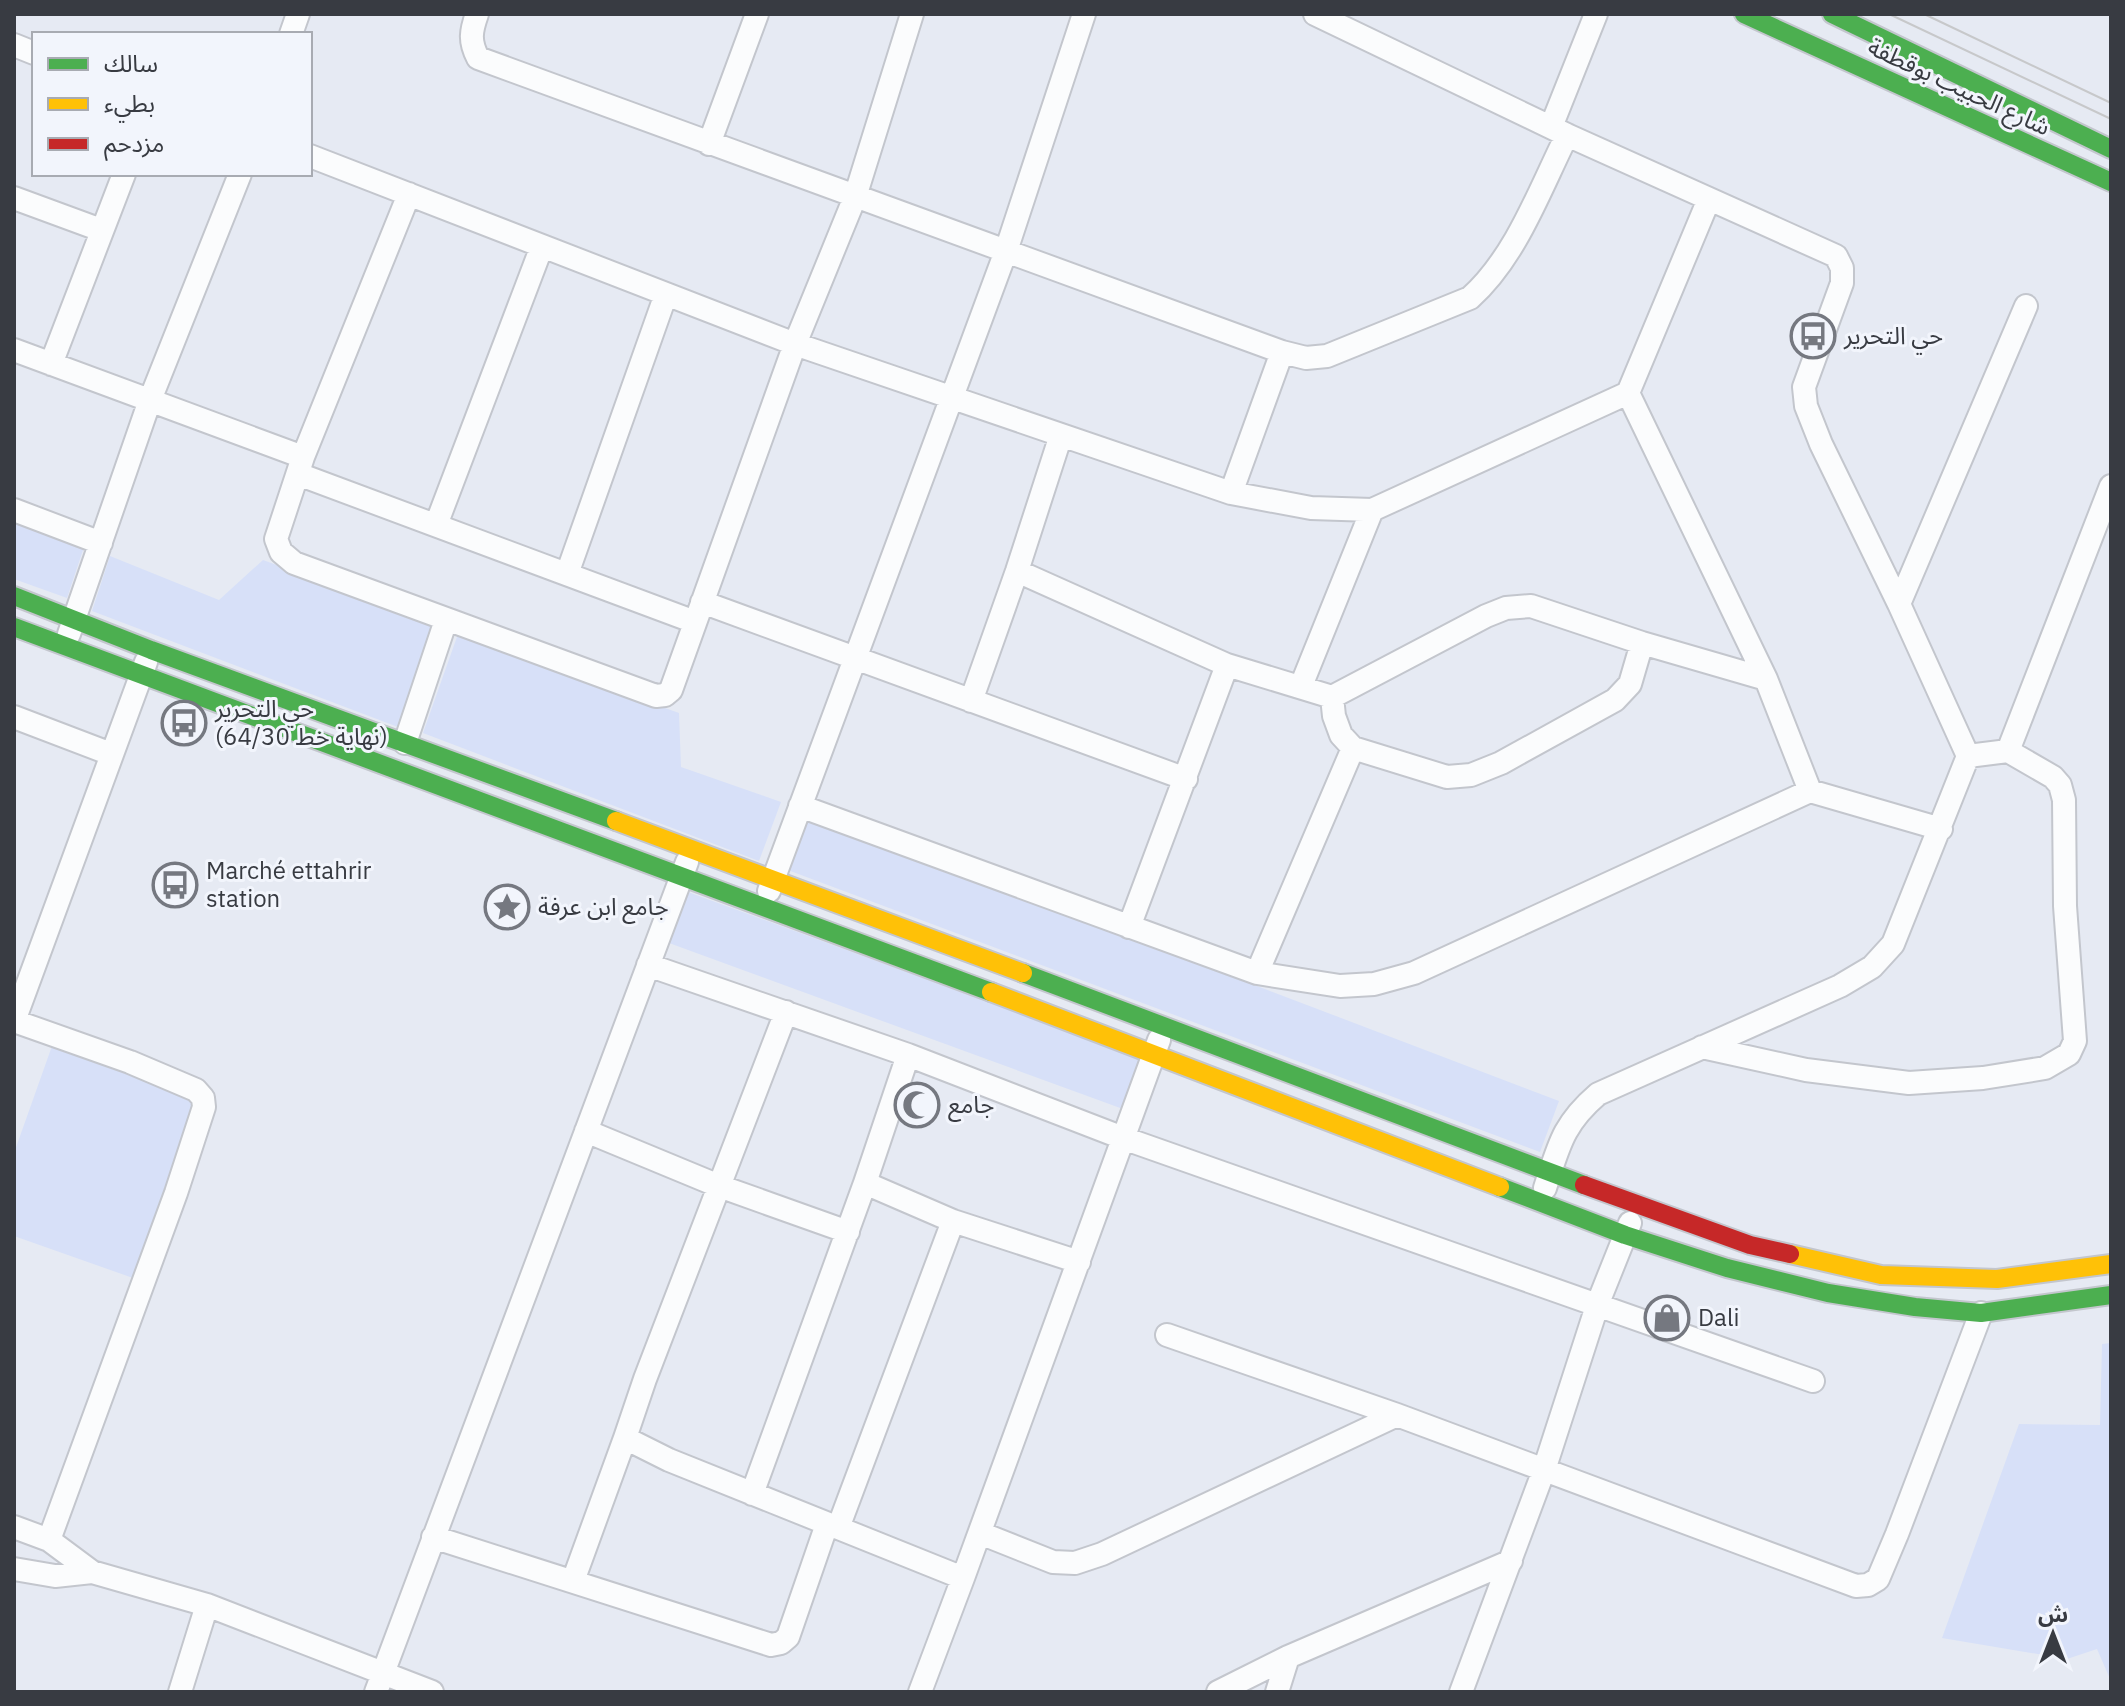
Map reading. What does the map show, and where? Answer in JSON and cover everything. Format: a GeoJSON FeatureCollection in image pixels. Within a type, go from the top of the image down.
{"type":"FeatureCollection","features":[{"type":"Feature","properties":{"kind":"street"},"geometry":{"type":"LineString","coordinates":[[477,14],[471,31],[471,44],[478,58],[1282,352],[1306,358],[1327,356],[1470,298],[1489,281],[1503,261],[1559,131],[1596,14]]}},
{"type":"Feature","properties":{"kind":"street"},"geometry":{"type":"LineString","coordinates":[[709,144],[757,14]]}},
{"type":"Feature","properties":{"kind":"street"},"geometry":{"type":"LineString","coordinates":[[409,194],[300,465],[276,539],[281,552],[294,563],[446,620],[656,696],[665,695],[671,690],[795,344],[855,197],[912,14]]}},
{"type":"Feature","properties":{"kind":"street"},"geometry":{"type":"LineString","coordinates":[[762,907],[1006,251],[1084,14]]}},
{"type":"Feature","properties":{"kind":"street"},"geometry":{"type":"LineString","coordinates":[[1315,14],[1559,131],[1836,256],[1842,268],[1842,283],[1804,387],[1806,406],[1968,756],[1893,944],[1872,967],[1840,986],[1598,1094],[1577,1113],[1562,1136],[1541,1200]]}},
{"type":"Feature","properties":{"kind":"street","name":"شارع الحبيب بوقطفة"},"geometry":{"type":"LineString","coordinates":[[1744,14],[2111,182]]}},
{"type":"Feature","properties":{"kind":"street","name":"شارع الحبيب بوقطفة"},"geometry":{"type":"LineString","coordinates":[[1832,14],[2111,149]]}},
{"type":"Feature","properties":{"kind":"street"},"geometry":{"type":"LineString","coordinates":[[312,157],[795,344],[1231,493],[1311,508],[1372,510],[1628,393],[1709,199]]}},
{"type":"Feature","properties":{"kind":"street"},"geometry":{"type":"LineString","coordinates":[[51,364],[123,176]]}},
{"type":"Feature","properties":{"kind":"street"},"geometry":{"type":"LineString","coordinates":[[65,646],[150,400],[239,176]]}},
{"type":"Feature","properties":{"kind":"street"},"geometry":{"type":"LineString","coordinates":[[14,198],[101,230]]}},
{"type":"Feature","properties":{"kind":"street"},"geometry":{"type":"LineString","coordinates":[[436,525],[542,246]]}},
{"type":"Feature","properties":{"kind":"street"},"geometry":{"type":"LineString","coordinates":[[567,574],[666,294]]}},
{"type":"Feature","properties":{"kind":"street"},"geometry":{"type":"LineString","coordinates":[[1899,604],[2026,306]]}},
{"type":"Feature","properties":{"kind":"street"},"geometry":{"type":"LineString","coordinates":[[14,350],[150,400],[436,525],[567,574],[855,658],[1186,779]]}},
{"type":"Feature","properties":{"kind":"street"},"geometry":{"type":"LineString","coordinates":[[1231,493],[1282,352]]}},
{"type":"Feature","properties":{"kind":"street"},"geometry":{"type":"LineString","coordinates":[[1628,393],[1766,679],[1810,791]]}},
{"type":"Feature","properties":{"kind":"street"},"geometry":{"type":"LineString","coordinates":[[971,701],[1061,435]]}},
{"type":"Feature","properties":{"kind":"street"},"geometry":{"type":"LineString","coordinates":[[2008,751],[2111,486]]}},
{"type":"Feature","properties":{"kind":"street"},"geometry":{"type":"LineString","coordinates":[[14,510],[101,543]]}},
{"type":"Feature","properties":{"kind":"street"},"geometry":{"type":"LineString","coordinates":[[1301,686],[1372,510]]}},
{"type":"Feature","properties":{"kind":"street"},"geometry":{"type":"LineString","coordinates":[[1017,571],[1227,665],[1332,697],[1486,616],[1506,608],[1531,606],[1642,643],[1766,679]]}},
{"type":"Feature","properties":{"kind":"street"},"geometry":{"type":"LineString","coordinates":[[14,596],[151,650],[691,848],[1550,1173],[1750,1245],[1881,1275],[1997,1279],[2111,1264]]}},
{"type":"Feature","properties":{"kind":"street"},"geometry":{"type":"LineString","coordinates":[[405,743],[446,620]]}},
{"type":"Feature","properties":{"kind":"street"},"geometry":{"type":"LineString","coordinates":[[14,627],[1155,1053],[1625,1235],[1727,1268],[1828,1293],[1915,1307],[1981,1313],[2111,1295]]}},
{"type":"Feature","properties":{"kind":"street"},"geometry":{"type":"LineString","coordinates":[[1332,697],[1334,716],[1341,735],[1353,748],[1447,777],[1471,775],[1501,763],[1615,700],[1630,684],[1642,643]]}},
{"type":"Feature","properties":{"kind":"street"},"geometry":{"type":"LineString","coordinates":[[49,1540],[171,1207],[204,1107],[203,1098],[196,1090],[130,1062],[14,1021],[151,650]]}},
{"type":"Feature","properties":{"kind":"street"},"geometry":{"type":"LineString","coordinates":[[1129,927],[1227,665]]}},
{"type":"Feature","properties":{"kind":"street"},"geometry":{"type":"LineString","coordinates":[[14,717],[111,754]]}},
{"type":"Feature","properties":{"kind":"street"},"geometry":{"type":"LineString","coordinates":[[1257,973],[1353,748]]}},
{"type":"Feature","properties":{"kind":"street"},"geometry":{"type":"LineString","coordinates":[[1702,1047],[1806,1070],[1909,1083],[1983,1078],[2045,1068],[2069,1054],[2075,1041],[2065,906],[2064,800],[2060,785],[2053,777],[2008,751],[1968,756]]}},
{"type":"Feature","properties":{"kind":"street"},"geometry":{"type":"LineString","coordinates":[[800,806],[1257,973],[1340,986],[1374,984],[1414,973],[1810,791],[1941,829]]}},
{"type":"Feature","properties":{"kind":"street"},"geometry":{"type":"LineString","coordinates":[[379,1683],[691,848]]}},
{"type":"Feature","properties":{"kind":"street"},"geometry":{"type":"LineString","coordinates":[[648,965],[908,1055],[1123,1138],[1813,1381]]}},
{"type":"Feature","properties":{"kind":"street"},"geometry":{"type":"LineString","coordinates":[[573,1581],[645,1379],[786,1012]]}},
{"type":"Feature","properties":{"kind":"street"},"geometry":{"type":"LineString","coordinates":[[920,1692],[1164,1025]]}},
{"type":"Feature","properties":{"kind":"street"},"geometry":{"type":"LineString","coordinates":[[752,1494],[848,1232],[908,1055]]}},
{"type":"Feature","properties":{"kind":"street"},"geometry":{"type":"LineString","coordinates":[[586,1131],[719,1186],[848,1232]]}},
{"type":"Feature","properties":{"kind":"street"},"geometry":{"type":"LineString","coordinates":[[865,1183],[906,1198],[953,1221],[1079,1262]]}},
{"type":"Feature","properties":{"kind":"street"},"geometry":{"type":"LineString","coordinates":[[1461,1692],[1544,1470],[1598,1303],[1639,1204]]}},
{"type":"Feature","properties":{"kind":"street"},"geometry":{"type":"LineString","coordinates":[[433,1537],[771,1645],[781,1643],[788,1637],[953,1221]]}},
{"type":"Feature","properties":{"kind":"street"},"geometry":{"type":"LineString","coordinates":[[1167,1335],[1397,1415],[1856,1586],[1868,1585],[1878,1579],[1981,1313]]}},
{"type":"Feature","properties":{"kind":"street"},"geometry":{"type":"LineString","coordinates":[[980,1533],[1053,1562],[1075,1563],[1102,1554],[1397,1415]]}},
{"type":"Feature","properties":{"kind":"street"},"geometry":{"type":"LineString","coordinates":[[625,1438],[752,1494],[963,1578]]}},
{"type":"Feature","properties":{"kind":"street"},"geometry":{"type":"LineString","coordinates":[[14,1527],[49,1540],[92,1572],[207,1605],[379,1683],[432,1692]]}},
{"type":"Feature","properties":{"kind":"street"},"geometry":{"type":"LineString","coordinates":[[1218,1692],[1288,1657],[1511,1561]]}},
{"type":"Feature","properties":{"kind":"street"},"geometry":{"type":"LineString","coordinates":[[14,1569],[55,1576],[92,1572]]}},
{"type":"Feature","properties":{"kind":"street"},"geometry":{"type":"LineString","coordinates":[[180,1692],[207,1605]]}},
{"type":"Feature","properties":{"kind":"street"},"geometry":{"type":"LineString","coordinates":[[1277,1692],[1288,1657]]}},
{"type":"Feature","properties":{"kind":"shaded area"},"geometry":{"type":"Polygon","coordinates":[[[14,520],[84,547],[67,598],[14,579],[14,520]]]}},
{"type":"Feature","properties":{"kind":"shaded area"},"geometry":{"type":"Polygon","coordinates":[[[110,556],[219,600],[263,560],[435,623],[398,727],[92,611],[110,556]]]}},
{"type":"Feature","properties":{"kind":"shaded area"},"geometry":{"type":"Polygon","coordinates":[[[458,634],[679,713],[681,767],[781,802],[759,861],[423,733],[458,634]]]}},
{"type":"Feature","properties":{"kind":"shaded area"},"geometry":{"type":"Polygon","coordinates":[[[803,813],[1559,1101],[1540,1152],[785,869],[803,813]]]}},
{"type":"Feature","properties":{"kind":"shaded area"},"geometry":{"type":"Polygon","coordinates":[[[688,892],[1142,1058],[1123,1109],[669,943],[688,892]]]}},
{"type":"Feature","properties":{"kind":"shaded area"},"geometry":{"type":"Polygon","coordinates":[[[52,1046],[197,1097],[133,1278],[14,1236],[14,1153],[52,1046]]]}},
{"type":"Feature","properties":{"kind":"shaded area"},"geometry":{"type":"Polygon","coordinates":[[[2111,1343],[2111,1681],[2097,1649],[2067,1659],[1942,1638],[2019,1424],[2100,1425],[2102,1344],[2111,1343]]]}},
{"type":"Feature","properties":{"kind":"tram line"},"geometry":{"type":"LineString","coordinates":[[1889,14],[2111,119]]}},
{"type":"Feature","properties":{"kind":"tram line"},"geometry":{"type":"LineString","coordinates":[[1924,14],[2111,103]]}},
{"type":"Feature","properties":{"kind":"traffic: fast"},"geometry":{"type":"LineString","coordinates":[[1744,14],[2111,182]]}},
{"type":"Feature","properties":{"kind":"traffic: fast"},"geometry":{"type":"LineString","coordinates":[[1832,14],[2111,149]]}},
{"type":"Feature","properties":{"kind":"traffic: fast"},"geometry":{"type":"LineString","coordinates":[[14,596],[151,650],[616,821]]}},
{"type":"Feature","properties":{"kind":"traffic: fast"},"geometry":{"type":"LineString","coordinates":[[14,627],[991,992]]}},
{"type":"Feature","properties":{"kind":"traffic: fast"},"geometry":{"type":"LineString","coordinates":[[1023,973],[1584,1185]]}},
{"type":"Feature","properties":{"kind":"traffic: fast"},"geometry":{"type":"LineString","coordinates":[[1500,1187],[1625,1235],[1727,1268],[1828,1293],[1915,1307],[1981,1313],[2111,1295]]}},
{"type":"Feature","properties":{"kind":"traffic: slow"},"geometry":{"type":"LineString","coordinates":[[616,821],[1023,973]]}},
{"type":"Feature","properties":{"kind":"traffic: slow"},"geometry":{"type":"LineString","coordinates":[[991,992],[1500,1187]]}},
{"type":"Feature","properties":{"kind":"traffic: slow"},"geometry":{"type":"LineString","coordinates":[[1790,1254],[1881,1275],[1997,1279],[2111,1264]]}},
{"type":"Feature","properties":{"kind":"traffic: jam"},"geometry":{"type":"LineString","coordinates":[[1584,1185],[1750,1245],[1790,1254]]}},
{"type":"Feature","properties":{"kind":"place","name":"حي التحرير"},"geometry":{"type":"Point","coordinates":[1813,336]}},
{"type":"Feature","properties":{"kind":"place","name":"حي التحرير (نهاية خط 64/30)"},"geometry":{"type":"Point","coordinates":[184,723]}},
{"type":"Feature","properties":{"kind":"place","name":"Marché ettahrir station"},"geometry":{"type":"Point","coordinates":[175,885]}},
{"type":"Feature","properties":{"kind":"place","name":"جامع ابن عرفة"},"geometry":{"type":"Point","coordinates":[507,907]}},
{"type":"Feature","properties":{"kind":"place","name":"جامع"},"geometry":{"type":"Point","coordinates":[917,1105]}},
{"type":"Feature","properties":{"kind":"place","name":"Dali"},"geometry":{"type":"Point","coordinates":[1667,1318]}}]}
